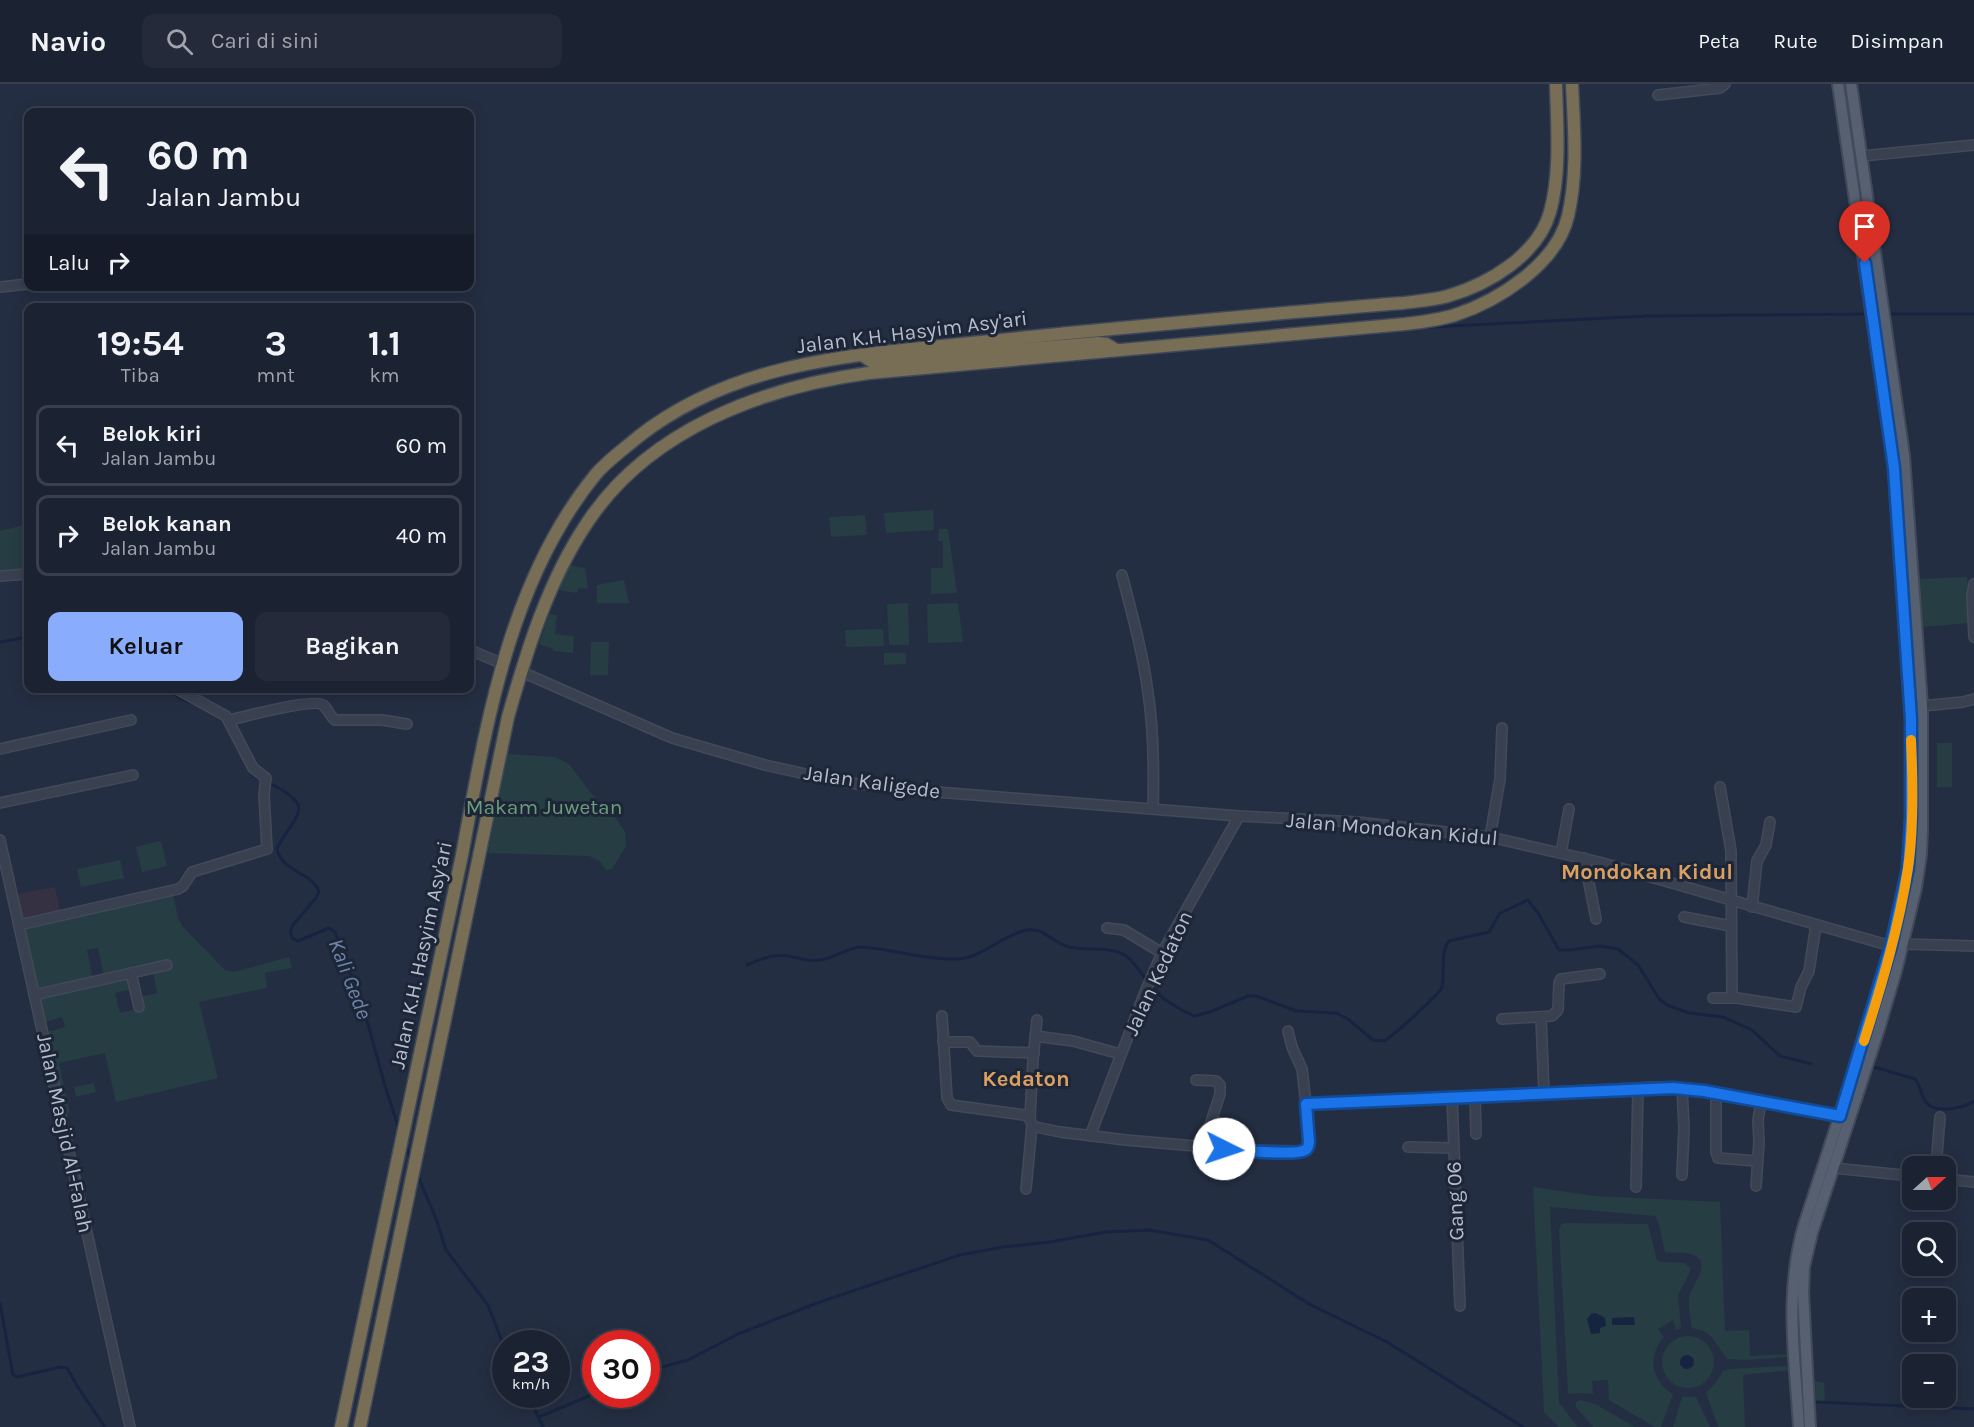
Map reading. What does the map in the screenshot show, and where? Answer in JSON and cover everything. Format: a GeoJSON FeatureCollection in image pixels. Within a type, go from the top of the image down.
{"type":"FeatureCollection","features":[{"type":"Feature","properties":{"kind":"highway","name":"Jalan K.H. Hasyim Asy'ari"},"geometry":{"type":"LineString","coordinates":[[341,1427],[458,876],[486,725],[503,664],[530,590],[552,542],[587,486],[603,466],[652,426],[674,412],[734,385],[801,364],[861,354],[997,340],[1206,319],[1423,301],[1461,292],[1515,261],[1536,240],[1544,227],[1551,210],[1556,177],[1556,84]]}},
{"type":"Feature","properties":{"kind":"highway","name":"Jalan K.H. Hasyim Asy'ari"},"geometry":{"type":"LineString","coordinates":[[360,1427],[508,717],[554,584],[586,523],[615,488],[662,447],[702,423],[730,410],[804,385],[860,374],[1430,321],[1470,309],[1511,287],[1546,257],[1559,240],[1566,224],[1570,205],[1574,158],[1572,84]]}},
{"type":"Feature","properties":{"kind":"highway"},"geometry":{"type":"LineString","coordinates":[[1501,271],[1511,287]]}},
{"type":"Feature","properties":{"kind":"highway"},"geometry":{"type":"LineString","coordinates":[[997,340],[989,346],[991,352],[1098,343],[1106,344],[1117,351]]}},
{"type":"Feature","properties":{"kind":"highway"},"geometry":{"type":"LineString","coordinates":[[861,354],[871,361],[879,362],[982,354],[982,360],[972,364]]}},
{"type":"Feature","properties":{"kind":"highway"},"geometry":{"type":"LineString","coordinates":[[458,876],[460,885],[466,884],[485,784],[496,770]]}},
{"type":"Feature","properties":{"kind":"main road"},"geometry":{"type":"LineString","coordinates":[[1838,84],[1862,245],[1894,422]]}},
{"type":"Feature","properties":{"kind":"main road"},"geometry":{"type":"LineString","coordinates":[[1799,1427],[1791,1298],[1794,1268],[1804,1225],[1829,1172],[1840,1116],[1870,1039],[1891,946],[1921,854],[1922,706],[1910,622],[1894,468],[1894,422],[1875,243],[1851,84]]}},
{"type":"Feature","properties":{"kind":"main road"},"geometry":{"type":"LineString","coordinates":[[1862,245],[1875,243]]}},
{"type":"Feature","properties":{"kind":"main road"},"geometry":{"type":"LineString","coordinates":[[1810,1427],[1803,1293],[1804,1267],[1829,1172],[1870,1039],[1903,944],[1913,873],[1910,622]]}},
{"type":"Feature","properties":{"kind":"main road"},"geometry":{"type":"LineString","coordinates":[[1794,1361],[1806,1360]]}},
{"type":"Feature","properties":{"kind":"street"},"geometry":{"type":"LineString","coordinates":[[1658,95],[1720,88],[1725,84]]}},
{"type":"Feature","properties":{"kind":"street"},"geometry":{"type":"LineString","coordinates":[[1862,156],[1974,145]]}},
{"type":"Feature","properties":{"kind":"street"},"geometry":{"type":"LineString","coordinates":[[0,287],[24,284]]}},
{"type":"Feature","properties":{"kind":"street"},"geometry":{"type":"LineString","coordinates":[[0,576],[24,574]]}},
{"type":"Feature","properties":{"kind":"street"},"geometry":{"type":"LineString","coordinates":[[1122,575],[1149,693],[1154,756],[1153,808]]}},
{"type":"Feature","properties":{"kind":"street"},"geometry":{"type":"LineString","coordinates":[[1974,584],[1972,595],[1974,637]]}},
{"type":"Feature","properties":{"kind":"street"},"geometry":{"type":"LineString","coordinates":[[474,652],[503,664]]}},
{"type":"Feature","properties":{"kind":"street","name":"Jalan Kaligede"},"geometry":{"type":"LineString","coordinates":[[522,672],[672,738],[783,769],[858,784],[1239,816]]}},
{"type":"Feature","properties":{"kind":"street"},"geometry":{"type":"LineString","coordinates":[[19,924],[178,889],[183,886],[192,872],[266,850],[265,777],[253,768],[229,720],[220,711],[185,693]]}},
{"type":"Feature","properties":{"kind":"street"},"geometry":{"type":"LineString","coordinates":[[1922,706],[1968,702],[1974,699]]}},
{"type":"Feature","properties":{"kind":"street"},"geometry":{"type":"LineString","coordinates":[[229,720],[284,708],[317,704],[324,705],[334,720],[382,720],[406,724]]}},
{"type":"Feature","properties":{"kind":"street"},"geometry":{"type":"LineString","coordinates":[[0,749],[131,720]]}},
{"type":"Feature","properties":{"kind":"street"},"geometry":{"type":"LineString","coordinates":[[1490,837],[1500,778],[1502,728]]}},
{"type":"Feature","properties":{"kind":"street"},"geometry":{"type":"LineString","coordinates":[[0,803],[133,775]]}},
{"type":"Feature","properties":{"kind":"street"},"geometry":{"type":"LineString","coordinates":[[1720,787],[1731,851],[1732,998]]}},
{"type":"Feature","properties":{"kind":"street"},"geometry":{"type":"LineString","coordinates":[[1561,853],[1569,809]]}},
{"type":"Feature","properties":{"kind":"street","name":"Jalan Mondokan Kidul"},"geometry":{"type":"LineString","coordinates":[[1239,816],[1357,822],[1490,837],[1584,858],[1891,946]]}},
{"type":"Feature","properties":{"kind":"street","name":"Jalan Kedaton"},"geometry":{"type":"LineString","coordinates":[[1090,1136],[1120,1054],[1162,953],[1239,816]]}},
{"type":"Feature","properties":{"kind":"street"},"geometry":{"type":"LineString","coordinates":[[1752,907],[1757,861],[1766,845],[1770,822]]}},
{"type":"Feature","properties":{"kind":"street","name":"Jalan Masjid Al-Falah"},"geometry":{"type":"LineString","coordinates":[[0,840],[130,1427]]}},
{"type":"Feature","properties":{"kind":"street"},"geometry":{"type":"LineString","coordinates":[[1584,858],[1596,919]]}},
{"type":"Feature","properties":{"kind":"street"},"geometry":{"type":"LineString","coordinates":[[1683,917],[1731,926]]}},
{"type":"Feature","properties":{"kind":"street"},"geometry":{"type":"LineString","coordinates":[[1713,998],[1732,998],[1796,1007],[1801,987],[1809,971],[1816,925]]}},
{"type":"Feature","properties":{"kind":"street"},"geometry":{"type":"LineString","coordinates":[[1107,928],[1124,930],[1162,953]]}},
{"type":"Feature","properties":{"kind":"street"},"geometry":{"type":"LineString","coordinates":[[1903,944],[1974,946]]}},
{"type":"Feature","properties":{"kind":"street"},"geometry":{"type":"LineString","coordinates":[[34,994],[167,965]]}},
{"type":"Feature","properties":{"kind":"street"},"geometry":{"type":"LineString","coordinates":[[130,973],[139,1007]]}},
{"type":"Feature","properties":{"kind":"street"},"geometry":{"type":"LineString","coordinates":[[1502,1019],[1552,1016],[1557,1012],[1559,983],[1562,979],[1600,974]]}},
{"type":"Feature","properties":{"kind":"street"},"geometry":{"type":"LineString","coordinates":[[942,1016],[947,1098],[951,1105],[1024,1115],[1050,1130],[1090,1136],[1269,1151],[1304,1150],[1308,1148],[1309,1142],[1301,1064],[1292,1047],[1288,1030]]}},
{"type":"Feature","properties":{"kind":"street"},"geometry":{"type":"LineString","coordinates":[[1541,1017],[1544,1092]]}},
{"type":"Feature","properties":{"kind":"street"},"geometry":{"type":"LineString","coordinates":[[1026,1189],[1037,1020]]}},
{"type":"Feature","properties":{"kind":"street"},"geometry":{"type":"LineString","coordinates":[[1035,1036],[1073,1041],[1120,1054]]}},
{"type":"Feature","properties":{"kind":"street"},"geometry":{"type":"LineString","coordinates":[[943,1042],[970,1042],[977,1051],[1034,1053]]}},
{"type":"Feature","properties":{"kind":"street"},"geometry":{"type":"LineString","coordinates":[[1196,1080],[1216,1081],[1220,1085],[1220,1098],[1210,1125],[1208,1147]]}},
{"type":"Feature","properties":{"kind":"street"},"geometry":{"type":"LineString","coordinates":[[1636,1187],[1638,1088]]}},
{"type":"Feature","properties":{"kind":"street"},"geometry":{"type":"LineString","coordinates":[[1306,1104],[1544,1092],[1682,1088],[1840,1116]]}},
{"type":"Feature","properties":{"kind":"street"},"geometry":{"type":"LineString","coordinates":[[1682,1088],[1684,1128],[1682,1175]]}},
{"type":"Feature","properties":{"kind":"street"},"geometry":{"type":"LineString","coordinates":[[1716,1093],[1716,1152],[1718,1158],[1756,1161]]}},
{"type":"Feature","properties":{"kind":"street"},"geometry":{"type":"LineString","coordinates":[[1475,1095],[1476,1134]]}},
{"type":"Feature","properties":{"kind":"street","name":"Gang 06"},"geometry":{"type":"LineString","coordinates":[[1452,1096],[1460,1306]]}},
{"type":"Feature","properties":{"kind":"street"},"geometry":{"type":"LineString","coordinates":[[1756,1186],[1761,1101]]}},
{"type":"Feature","properties":{"kind":"street"},"geometry":{"type":"LineString","coordinates":[[1937,1156],[1940,1117]]}},
{"type":"Feature","properties":{"kind":"street"},"geometry":{"type":"LineString","coordinates":[[1408,1148],[1453,1148]]}},
{"type":"Feature","properties":{"kind":"street"},"geometry":{"type":"LineString","coordinates":[[1829,1172],[1902,1176]]}},
{"type":"Feature","properties":{"kind":"street"},"geometry":{"type":"LineString","coordinates":[[1956,1180],[1974,1182]]}},
{"type":"Feature","properties":{"kind":"shaded area"},"geometry":{"type":"Polygon","coordinates":[[[55,887],[60,912],[23,920],[17,894],[55,887]]]}},
{"type":"Feature","properties":{"kind":"green space"},"geometry":{"type":"Polygon","coordinates":[[[933,510],[934,530],[886,533],[884,513],[933,510]]]}},
{"type":"Feature","properties":{"kind":"green space"},"geometry":{"type":"Polygon","coordinates":[[[865,515],[867,535],[831,537],[829,517],[865,515]]]}},
{"type":"Feature","properties":{"kind":"green space"},"geometry":{"type":"Polygon","coordinates":[[[24,525],[24,570],[0,571],[0,531],[24,525]]]}},
{"type":"Feature","properties":{"kind":"green space"},"geometry":{"type":"Polygon","coordinates":[[[939,529],[948,529],[957,593],[931,594],[931,568],[943,568],[943,541],[938,541],[939,529]]]}},
{"type":"Feature","properties":{"kind":"green space"},"geometry":{"type":"Polygon","coordinates":[[[569,565],[585,568],[588,589],[578,588],[577,593],[558,590],[569,565]]]}},
{"type":"Feature","properties":{"kind":"green space"},"geometry":{"type":"Polygon","coordinates":[[[1967,577],[1970,623],[1923,627],[1920,579],[1967,577]]]}},
{"type":"Feature","properties":{"kind":"green space"},"geometry":{"type":"Polygon","coordinates":[[[624,580],[629,603],[597,603],[597,585],[624,580]]]}},
{"type":"Feature","properties":{"kind":"green space"},"geometry":{"type":"Polygon","coordinates":[[[908,603],[909,645],[889,645],[887,604],[908,603]]]}},
{"type":"Feature","properties":{"kind":"green space"},"geometry":{"type":"Polygon","coordinates":[[[958,603],[963,642],[928,643],[927,604],[958,603]]]}},
{"type":"Feature","properties":{"kind":"green space"},"geometry":{"type":"Polygon","coordinates":[[[549,614],[557,615],[555,634],[574,636],[573,653],[553,651],[539,644],[549,614]]]}},
{"type":"Feature","properties":{"kind":"green space"},"geometry":{"type":"Polygon","coordinates":[[[883,629],[884,646],[846,647],[845,630],[883,629]]]}},
{"type":"Feature","properties":{"kind":"green space"},"geometry":{"type":"Polygon","coordinates":[[[591,642],[609,642],[608,675],[590,675],[591,642]]]}},
{"type":"Feature","properties":{"kind":"green space"},"geometry":{"type":"Polygon","coordinates":[[[884,653],[906,653],[906,664],[884,665],[884,653]]]}},
{"type":"Feature","properties":{"kind":"green space"},"geometry":{"type":"Polygon","coordinates":[[[1937,743],[1952,743],[1952,787],[1937,787],[1937,743]]]}},
{"type":"Feature","properties":{"kind":"green space","name":"Makam Juwetan"},"geometry":{"type":"Polygon","coordinates":[[[506,754],[555,757],[569,764],[625,832],[626,846],[612,869],[606,870],[600,861],[589,856],[488,853],[506,754]]]}},
{"type":"Feature","properties":{"kind":"green space"},"geometry":{"type":"Polygon","coordinates":[[[161,841],[167,866],[142,872],[136,847],[161,841]]]}},
{"type":"Feature","properties":{"kind":"green space"},"geometry":{"type":"Polygon","coordinates":[[[120,860],[124,878],[81,887],[77,869],[120,860]]]}},
{"type":"Feature","properties":{"kind":"green space"},"geometry":{"type":"Polygon","coordinates":[[[173,893],[182,926],[225,970],[234,972],[289,957],[292,968],[265,973],[267,988],[199,1002],[218,1078],[116,1102],[105,1053],[59,1063],[70,1113],[66,1114],[47,1032],[65,1027],[62,1017],[45,1022],[24,927],[173,893]],[[98,948],[87,950],[93,979],[104,976],[98,948]],[[153,971],[129,976],[132,989],[115,993],[120,1013],[141,1008],[139,997],[157,993],[153,971]]]}},
{"type":"Feature","properties":{"kind":"green space"},"geometry":{"type":"Polygon","coordinates":[[[94,1083],[96,1092],[76,1097],[74,1087],[94,1083]]]}},
{"type":"Feature","properties":{"kind":"green space"},"geometry":{"type":"Polygon","coordinates":[[[1533,1187],[1595,1196],[1720,1202],[1725,1331],[1749,1330],[1750,1356],[1789,1354],[1788,1357],[1727,1359],[1711,1336],[1692,1328],[1689,1298],[1699,1276],[1701,1264],[1699,1259],[1691,1254],[1665,1252],[1655,1216],[1550,1207],[1559,1403],[1578,1427],[1559,1427],[1544,1412],[1533,1187]]]}},
{"type":"Feature","properties":{"kind":"green space"},"geometry":{"type":"Polygon","coordinates":[[[1561,1224],[1648,1224],[1657,1260],[1685,1263],[1690,1268],[1678,1295],[1681,1328],[1676,1330],[1673,1320],[1658,1329],[1664,1337],[1655,1352],[1654,1368],[1660,1383],[1673,1394],[1661,1427],[1655,1427],[1609,1400],[1608,1380],[1592,1381],[1593,1394],[1569,1394],[1568,1392],[1559,1229],[1561,1224]]]}},
{"type":"Feature","properties":{"kind":"green space"},"geometry":{"type":"Polygon","coordinates":[[[1683,1336],[1693,1336],[1707,1343],[1714,1362],[1707,1381],[1693,1388],[1683,1388],[1673,1384],[1666,1377],[1662,1367],[1662,1357],[1666,1347],[1673,1340],[1683,1336]]]}},
{"type":"Feature","properties":{"kind":"green space"},"geometry":{"type":"Polygon","coordinates":[[[1785,1366],[1790,1370],[1743,1375],[1745,1427],[1718,1427],[1706,1393],[1723,1371],[1785,1366]]]}},
{"type":"Feature","properties":{"kind":"green space"},"geometry":{"type":"Polygon","coordinates":[[[1815,1381],[1824,1383],[1825,1402],[1816,1402],[1815,1381]]]}},
{"type":"Feature","properties":{"kind":"green space"},"geometry":{"type":"Polygon","coordinates":[[[1682,1397],[1696,1397],[1710,1427],[1673,1427],[1682,1397]]]}},
{"type":"Feature","properties":{"kind":"green space"},"geometry":{"type":"Polygon","coordinates":[[[1581,1400],[1597,1405],[1635,1427],[1593,1427],[1576,1407],[1576,1402],[1581,1400]]]}},
{"type":"Feature","properties":{"kind":"water"},"geometry":{"type":"Polygon","coordinates":[[[1596,1313],[1605,1318],[1606,1326],[1600,1328],[1600,1333],[1591,1334],[1587,1319],[1591,1314],[1596,1313]]]}},
{"type":"Feature","properties":{"kind":"water"},"geometry":{"type":"Polygon","coordinates":[[[1634,1317],[1635,1325],[1612,1325],[1612,1318],[1634,1317]]]}},
{"type":"Feature","properties":{"kind":"water"},"geometry":{"type":"Polygon","coordinates":[[[1684,1355],[1690,1355],[1694,1362],[1690,1369],[1684,1369],[1680,1365],[1680,1359],[1684,1355]]]}},
{"type":"Feature","properties":{"kind":"waterway"},"geometry":{"type":"LineString","coordinates":[[1430,327],[1648,316],[1866,314]]}},
{"type":"Feature","properties":{"kind":"waterway"},"geometry":{"type":"LineString","coordinates":[[1891,314],[1974,314]]}},
{"type":"Feature","properties":{"kind":"waterway","name":"Kali Gede"},"geometry":{"type":"LineString","coordinates":[[0,642],[24,638]]}},
{"type":"Feature","properties":{"kind":"waterway","name":"Kali Gede"},"geometry":{"type":"LineString","coordinates":[[174,693],[197,705]]}},
{"type":"Feature","properties":{"kind":"waterway","name":"Kali Gede"},"geometry":{"type":"LineString","coordinates":[[248,768],[254,776],[261,779]]}},
{"type":"Feature","properties":{"kind":"waterway","name":"Kali Gede"},"geometry":{"type":"LineString","coordinates":[[267,782],[293,798],[298,805],[299,811],[296,818],[277,848],[280,856],[290,867],[315,884],[319,891],[316,898],[293,925],[291,934],[293,939],[298,941],[329,928],[335,932],[365,1013],[399,1129]]}},
{"type":"Feature","properties":{"kind":"waterway"},"geometry":{"type":"LineString","coordinates":[[1151,986],[1164,999],[1194,1016],[1210,1012],[1248,996],[1256,996],[1297,1011],[1336,1013],[1348,1019],[1373,1040],[1384,1041],[1415,1015],[1442,987],[1444,957],[1449,941],[1489,932],[1500,913],[1528,900],[1559,950],[1600,946],[1618,949],[1638,965],[1660,1000],[1669,1006],[1689,1013],[1723,1017],[1752,1030],[1780,1056],[1811,1064]]}},
{"type":"Feature","properties":{"kind":"waterway"},"geometry":{"type":"LineString","coordinates":[[747,965],[775,956],[820,960],[861,947],[932,958],[966,958],[984,951],[1009,936],[1033,930],[1044,933],[1069,947],[1110,950],[1123,954],[1133,962],[1147,981]]}},
{"type":"Feature","properties":{"kind":"waterway"},"geometry":{"type":"LineString","coordinates":[[1874,1067],[1915,1079],[1925,1101],[1935,1108],[1956,1108],[1974,1101]]}},
{"type":"Feature","properties":{"kind":"waterway","name":"Kali Gede"},"geometry":{"type":"LineString","coordinates":[[406,1146],[411,1160]]}},
{"type":"Feature","properties":{"kind":"waterway","name":"Kali Gede"},"geometry":{"type":"LineString","coordinates":[[417,1174],[437,1221],[446,1250],[488,1305],[498,1330]]}},
{"type":"Feature","properties":{"kind":"waterway"},"geometry":{"type":"LineString","coordinates":[[660,1368],[688,1360],[738,1334],[817,1303],[960,1255],[1106,1232],[1149,1230],[1208,1240],[1309,1304],[1387,1342],[1523,1427]]}},
{"type":"Feature","properties":{"kind":"waterway"},"geometry":{"type":"LineString","coordinates":[[0,1303],[13,1375],[17,1377],[60,1367],[67,1368],[105,1427]]}},
{"type":"Feature","properties":{"kind":"waterway"},"geometry":{"type":"LineString","coordinates":[[539,1417],[582,1399]]}},
{"type":"Feature","properties":{"kind":"waterway"},"geometry":{"type":"LineString","coordinates":[[1816,1402],[1974,1409]]}},
{"type":"Feature","properties":{"kind":"waterway","name":"Kali Gede"},"geometry":{"type":"LineString","coordinates":[[534,1408],[543,1427]]}},
{"type":"Feature","properties":{"kind":"slow traffic"},"geometry":{"type":"LineString","coordinates":[[1864,1041],[1891,946],[1908,868],[1912,779],[1911,740]]}},
{"type":"Feature","properties":{"kind":"district","name":"Mondokan Kidul"},"geometry":{"type":"Point","coordinates":[1647,872]}},
{"type":"Feature","properties":{"kind":"district","name":"Kedaton"},"geometry":{"type":"Point","coordinates":[1026,1079]}},
{"type":"Feature","properties":{"kind":"route"},"geometry":{"type":"LineString","coordinates":[[1224,1149],[1287,1152],[1308,1148],[1306,1104],[1657,1087],[1704,1091],[1840,1116],[1891,946],[1908,868],[1911,818],[1911,719],[1894,468],[1865,263]]}}]}
